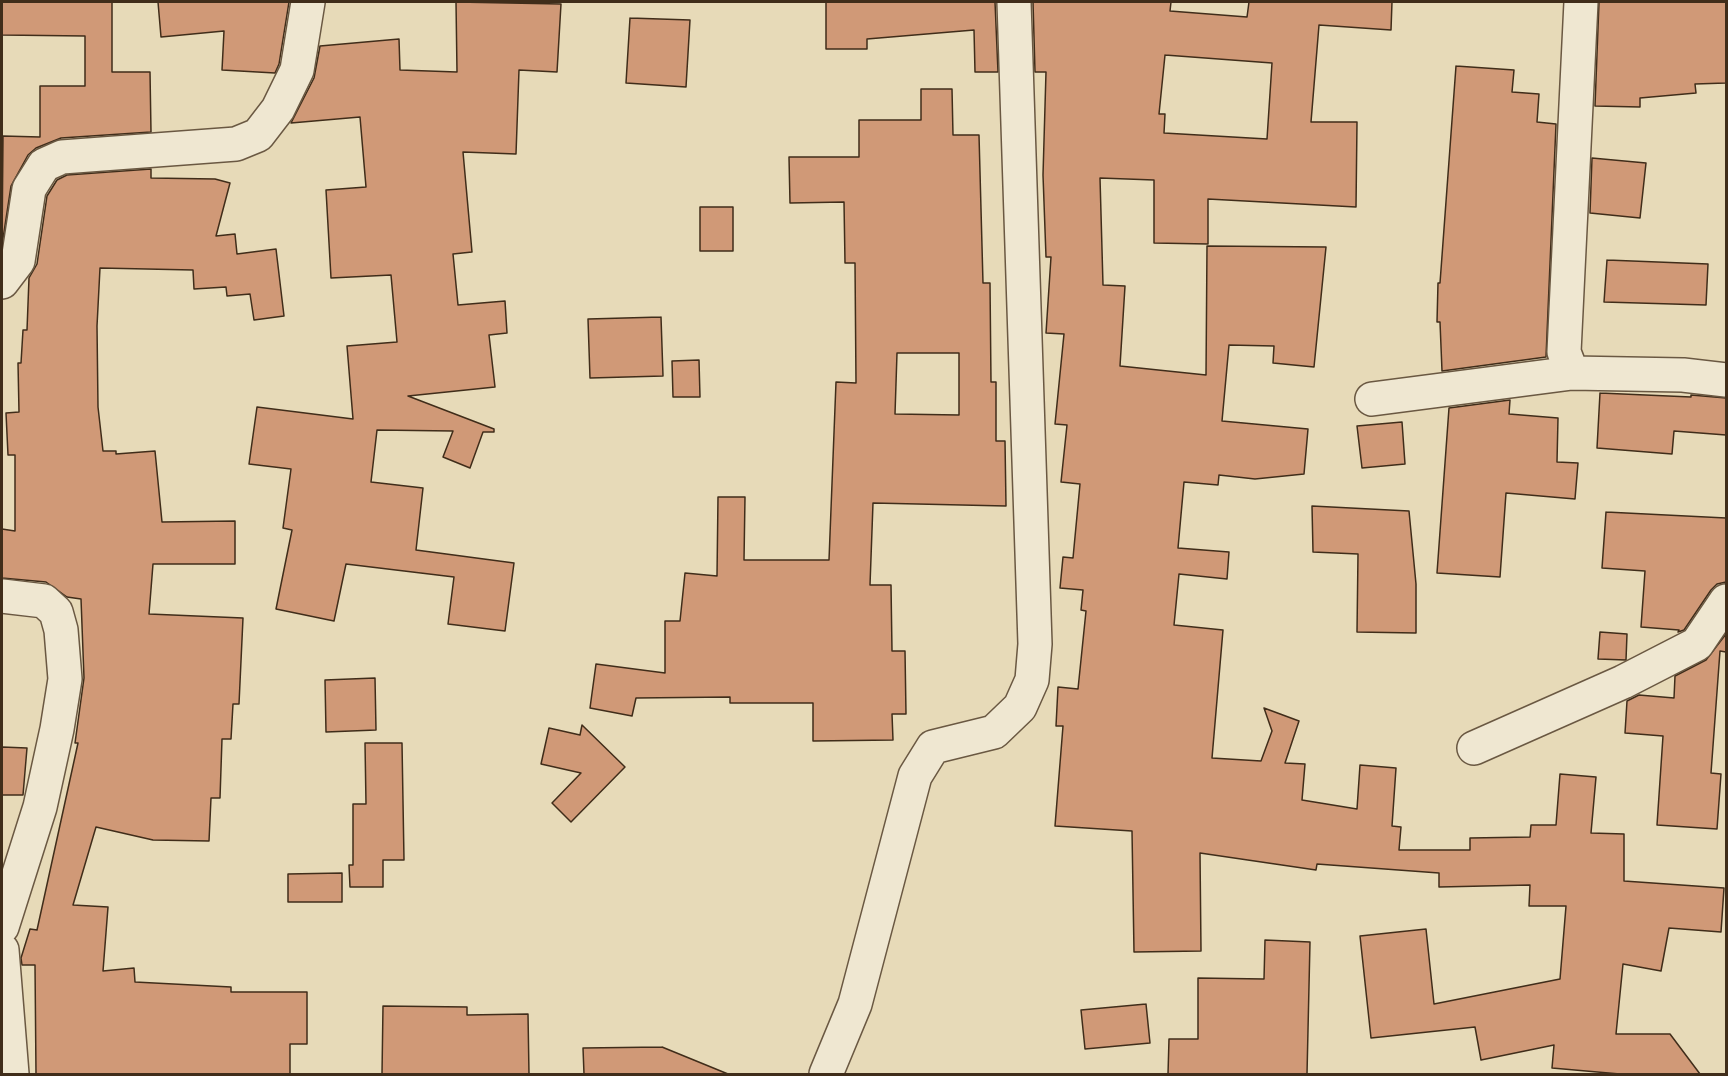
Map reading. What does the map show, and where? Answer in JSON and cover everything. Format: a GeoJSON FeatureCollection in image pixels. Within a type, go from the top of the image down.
{"type":"FeatureCollection","features":[{"type":"Feature","properties":{"kind":"street"},"geometry":{"type":"LineString","coordinates":[[2,282],[18,261],[29,189],[44,165],[62,157],[236,144],[258,135],[278,109],[297,70],[308,2]]}},
{"type":"Feature","properties":{"kind":"street"},"geometry":{"type":"LineString","coordinates":[[826,1074],[855,1004],[915,776],[933,747],[994,732],[1020,706],[1032,680],[1035,632],[1014,2]]}},
{"type":"Feature","properties":{"kind":"street"},"geometry":{"type":"LineString","coordinates":[[1572,373],[1564,352],[1581,2]]}},
{"type":"Feature","properties":{"kind":"street"},"geometry":{"type":"LineString","coordinates":[[1372,399],[1572,373],[1683,375],[1726,380]]}},
{"type":"Feature","properties":{"kind":"street"},"geometry":{"type":"LineString","coordinates":[[2,596],[44,601],[56,612],[61,630],[64,679],[57,729],[40,807],[2,927]]}},
{"type":"Feature","properties":{"kind":"street"},"geometry":{"type":"LineString","coordinates":[[1474,748],[1623,682],[1697,644],[1726,601]]}},
{"type":"Feature","properties":{"kind":"street"},"geometry":{"type":"LineString","coordinates":[[2,967],[12,1074]]}},
{"type":"Feature","properties":{"kind":"building"},"geometry":{"type":"Polygon","coordinates":[[[2,2],[112,2],[112,72],[150,72],[151,132],[61,138],[36,148],[28,155],[11,186],[2,245],[3,136],[40,137],[40,86],[85,86],[85,36],[2,35],[2,2]]]}},
{"type":"Feature","properties":{"kind":"building"},"geometry":{"type":"Polygon","coordinates":[[[158,2],[289,2],[279,64],[275,73],[222,70],[224,31],[161,37],[158,2]]]}},
{"type":"Feature","properties":{"kind":"building"},"geometry":{"type":"Polygon","coordinates":[[[456,2],[561,4],[557,72],[519,70],[516,154],[463,152],[472,252],[453,254],[458,305],[505,301],[507,333],[489,335],[495,387],[408,396],[494,429],[494,432],[483,432],[470,468],[443,457],[453,431],[377,430],[371,482],[423,488],[416,550],[514,563],[505,631],[448,624],[454,577],[346,564],[334,621],[276,609],[292,530],[283,528],[291,469],[249,464],[257,407],[353,419],[347,346],[397,342],[391,275],[331,278],[326,190],[366,187],[360,117],[291,123],[314,78],[320,46],[399,39],[400,70],[457,72],[456,2]]]}},
{"type":"Feature","properties":{"kind":"building"},"geometry":{"type":"Polygon","coordinates":[[[826,2],[995,2],[998,72],[975,72],[974,30],[867,39],[867,49],[826,49],[826,2]]]}},
{"type":"Feature","properties":{"kind":"building"},"geometry":{"type":"Polygon","coordinates":[[[1033,2],[1171,2],[1170,11],[1247,17],[1249,2],[1392,2],[1391,30],[1319,25],[1311,122],[1357,122],[1356,207],[1208,199],[1208,244],[1154,243],[1154,180],[1100,178],[1103,285],[1125,286],[1120,366],[1206,375],[1207,246],[1326,247],[1314,367],[1273,363],[1274,346],[1229,345],[1222,421],[1308,429],[1304,474],[1255,479],[1219,475],[1218,485],[1184,482],[1178,548],[1229,552],[1227,579],[1179,574],[1174,625],[1223,630],[1212,758],[1261,761],[1272,731],[1264,708],[1299,721],[1285,763],[1305,764],[1302,800],[1357,809],[1360,765],[1396,768],[1392,826],[1401,827],[1399,850],[1470,850],[1470,838],[1530,837],[1531,825],[1556,825],[1560,774],[1596,777],[1591,833],[1624,834],[1624,881],[1724,888],[1721,932],[1669,928],[1661,971],[1623,964],[1616,1034],[1670,1034],[1700,1074],[1620,1074],[1552,1068],[1554,1045],[1481,1060],[1475,1027],[1371,1038],[1360,936],[1426,929],[1434,1004],[1560,979],[1566,906],[1529,906],[1530,885],[1439,887],[1439,873],[1317,864],[1316,870],[1200,853],[1201,951],[1134,952],[1132,831],[1055,826],[1063,726],[1056,726],[1058,687],[1078,689],[1086,611],[1081,610],[1083,590],[1060,588],[1063,557],[1073,558],[1080,484],[1061,482],[1067,425],[1055,424],[1064,334],[1046,333],[1051,257],[1046,257],[1043,175],[1046,72],[1035,72],[1033,2]],[[1165,55],[1159,114],[1165,114],[1164,133],[1267,139],[1272,63],[1165,55]]]}},
{"type":"Feature","properties":{"kind":"building"},"geometry":{"type":"Polygon","coordinates":[[[1599,2],[1726,2],[1726,83],[1695,84],[1696,93],[1640,98],[1640,107],[1595,106],[1599,2]]]}},
{"type":"Feature","properties":{"kind":"building"},"geometry":{"type":"Polygon","coordinates":[[[630,18],[690,20],[686,87],[626,83],[630,18]]]}},
{"type":"Feature","properties":{"kind":"building"},"geometry":{"type":"Polygon","coordinates":[[[1456,66],[1514,70],[1512,92],[1539,94],[1537,122],[1556,124],[1546,357],[1442,371],[1440,322],[1437,322],[1438,283],[1440,283],[1456,66]]]}},
{"type":"Feature","properties":{"kind":"building"},"geometry":{"type":"Polygon","coordinates":[[[921,89],[952,89],[953,135],[979,135],[983,283],[990,283],[991,382],[996,382],[996,441],[1005,441],[1006,506],[873,503],[870,585],[891,585],[892,651],[905,651],[906,714],[892,714],[893,740],[813,741],[813,703],[730,703],[730,697],[636,698],[632,716],[590,708],[596,664],[665,673],[665,621],[680,621],[685,573],[717,576],[718,497],[745,497],[744,560],[829,560],[836,382],[856,383],[855,263],[845,263],[844,202],[790,203],[789,157],[859,157],[859,120],[921,120],[921,89]],[[897,353],[895,414],[959,415],[959,353],[897,353]]]}},
{"type":"Feature","properties":{"kind":"building"},"geometry":{"type":"Polygon","coordinates":[[[1592,158],[1646,163],[1640,218],[1590,213],[1592,158]]]}},
{"type":"Feature","properties":{"kind":"building"},"geometry":{"type":"Polygon","coordinates":[[[151,169],[151,178],[215,179],[230,183],[216,236],[235,234],[237,254],[276,249],[284,316],[254,320],[250,294],[227,296],[226,287],[194,289],[193,270],[100,268],[97,326],[98,407],[103,451],[116,451],[116,454],[155,451],[162,522],[235,521],[235,564],[153,564],[149,614],[243,618],[239,704],[233,704],[231,739],[222,739],[220,798],[211,798],[209,841],[153,840],[96,827],[73,905],[108,907],[103,971],[134,968],[135,982],[231,987],[231,992],[307,992],[307,1044],[290,1044],[290,1074],[36,1074],[35,965],[22,965],[21,958],[30,929],[37,930],[78,743],[75,743],[84,678],[81,599],[67,597],[46,582],[2,578],[2,529],[15,531],[15,455],[8,455],[6,413],[19,412],[18,363],[21,363],[23,330],[27,330],[29,278],[37,264],[47,196],[57,180],[67,175],[151,169]]]}},
{"type":"Feature","properties":{"kind":"building"},"geometry":{"type":"Polygon","coordinates":[[[700,207],[733,207],[733,251],[700,251],[700,207]]]}},
{"type":"Feature","properties":{"kind":"building"},"geometry":{"type":"Polygon","coordinates":[[[1607,260],[1708,264],[1706,305],[1604,302],[1607,260]]]}},
{"type":"Feature","properties":{"kind":"building"},"geometry":{"type":"Polygon","coordinates":[[[661,317],[663,376],[590,378],[588,319],[661,317]]]}},
{"type":"Feature","properties":{"kind":"building"},"geometry":{"type":"Polygon","coordinates":[[[699,360],[700,397],[673,397],[672,361],[699,360]]]}},
{"type":"Feature","properties":{"kind":"building"},"geometry":{"type":"Polygon","coordinates":[[[1600,393],[1726,398],[1726,435],[1674,431],[1672,454],[1597,448],[1600,393]]]}},
{"type":"Feature","properties":{"kind":"building"},"geometry":{"type":"Polygon","coordinates":[[[1510,400],[1509,414],[1558,418],[1557,462],[1578,463],[1575,499],[1506,493],[1500,577],[1437,573],[1449,408],[1510,400]]]}},
{"type":"Feature","properties":{"kind":"building"},"geometry":{"type":"Polygon","coordinates":[[[1402,422],[1405,464],[1362,468],[1357,426],[1402,422]]]}},
{"type":"Feature","properties":{"kind":"building"},"geometry":{"type":"Polygon","coordinates":[[[1312,506],[1409,511],[1416,584],[1416,633],[1357,632],[1358,554],[1313,552],[1312,506]]]}},
{"type":"Feature","properties":{"kind":"building"},"geometry":{"type":"Polygon","coordinates":[[[1606,512],[1726,518],[1726,582],[1717,584],[1711,590],[1684,630],[1678,632],[1679,630],[1641,627],[1645,571],[1602,568],[1606,512]]]}},
{"type":"Feature","properties":{"kind":"building"},"geometry":{"type":"Polygon","coordinates":[[[1600,632],[1627,634],[1626,660],[1598,659],[1600,632]]]}},
{"type":"Feature","properties":{"kind":"building"},"geometry":{"type":"Polygon","coordinates":[[[1726,634],[1726,652],[1720,651],[1711,773],[1721,774],[1717,829],[1657,825],[1663,736],[1625,733],[1627,701],[1639,695],[1674,698],[1675,676],[1706,660],[1726,634]]]}},
{"type":"Feature","properties":{"kind":"building"},"geometry":{"type":"Polygon","coordinates":[[[375,678],[376,730],[326,732],[325,680],[375,678]]]}},
{"type":"Feature","properties":{"kind":"building"},"geometry":{"type":"Polygon","coordinates":[[[582,725],[625,767],[571,822],[552,803],[581,773],[541,764],[549,728],[580,735],[582,725]]]}},
{"type":"Feature","properties":{"kind":"building"},"geometry":{"type":"Polygon","coordinates":[[[365,743],[402,743],[404,860],[383,860],[383,887],[350,887],[349,865],[353,865],[353,804],[366,804],[365,743]]]}},
{"type":"Feature","properties":{"kind":"building"},"geometry":{"type":"Polygon","coordinates":[[[2,747],[27,748],[23,795],[2,795],[2,747]]]}},
{"type":"Feature","properties":{"kind":"building"},"geometry":{"type":"Polygon","coordinates":[[[342,873],[342,902],[288,902],[288,874],[342,873]]]}},
{"type":"Feature","properties":{"kind":"building"},"geometry":{"type":"Polygon","coordinates":[[[1265,940],[1310,942],[1307,1074],[1168,1074],[1169,1039],[1198,1039],[1198,978],[1264,979],[1265,940]]]}},
{"type":"Feature","properties":{"kind":"building"},"geometry":{"type":"Polygon","coordinates":[[[1146,1004],[1150,1043],[1085,1049],[1081,1010],[1146,1004]]]}},
{"type":"Feature","properties":{"kind":"building"},"geometry":{"type":"Polygon","coordinates":[[[383,1006],[467,1007],[467,1015],[528,1014],[529,1074],[382,1074],[383,1006]]]}},
{"type":"Feature","properties":{"kind":"building"},"geometry":{"type":"Polygon","coordinates":[[[662,1047],[728,1074],[584,1074],[583,1048],[662,1047]]]}}]}
